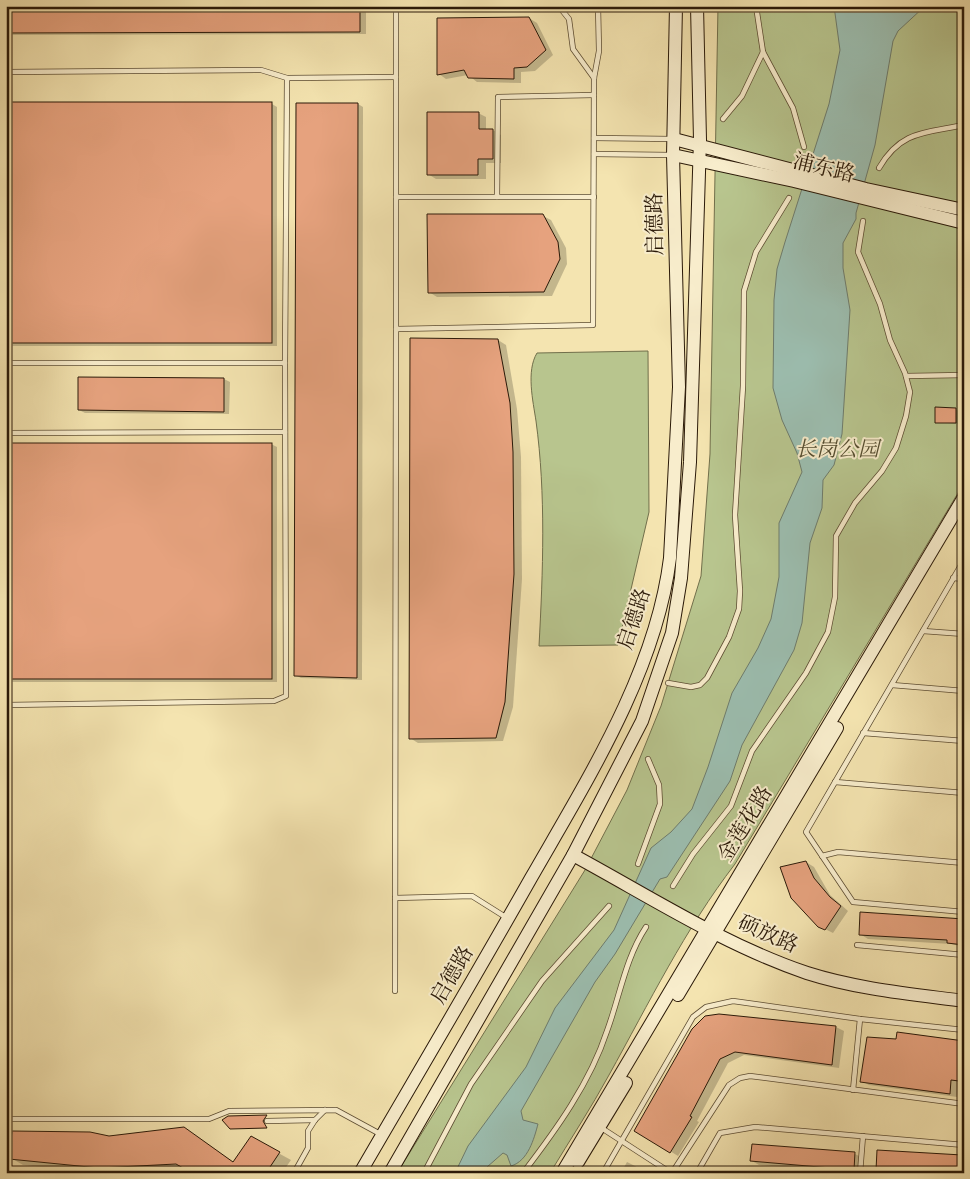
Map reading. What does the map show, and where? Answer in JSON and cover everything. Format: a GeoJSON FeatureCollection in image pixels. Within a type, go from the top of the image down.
{"type":"FeatureCollection","features":[{"type":"Feature","properties":{"kind":"main road","name":"启德路"},"geometry":{"type":"LineString","coordinates":[[360,1173],[508,919],[619,719],[656,625],[667,583],[679,387],[673,155],[676,6]]}},
{"type":"Feature","properties":{"kind":"main road","name":"启德路"},"geometry":{"type":"LineString","coordinates":[[390,1173],[573,855],[642,721],[672,633],[681,578],[690,462],[700,161],[697,6]]}},
{"type":"Feature","properties":{"kind":"main road","name":"浦东路"},"geometry":{"type":"LineString","coordinates":[[674,139],[866,189],[964,210]]}},
{"type":"Feature","properties":{"kind":"main road","name":"浦东路"},"geometry":{"type":"LineString","coordinates":[[673,155],[794,181],[964,223]]}},
{"type":"Feature","properties":{"kind":"main road","name":"金莲花路"},"geometry":{"type":"LineString","coordinates":[[562,1173],[596,1124],[964,497]]}},
{"type":"Feature","properties":{"kind":"main road","name":"金莲花路"},"geometry":{"type":"LineString","coordinates":[[711,930],[964,512]]}},
{"type":"Feature","properties":{"kind":"main road","name":"硕放路"},"geometry":{"type":"LineString","coordinates":[[573,855],[711,930],[782,964],[809,973],[888,991],[964,1001]]}},
{"type":"Feature","properties":{"kind":"main road","name":"金莲花路"},"geometry":{"type":"LineString","coordinates":[[572,1173],[596,1124]]}},
{"type":"Feature","properties":{"kind":"lane"},"geometry":{"type":"LineString","coordinates":[[395,991],[396,6]]}},
{"type":"Feature","properties":{"kind":"lane"},"geometry":{"type":"LineString","coordinates":[[396,329],[593,325],[594,78],[599,51],[598,6]]}},
{"type":"Feature","properties":{"kind":"lane"},"geometry":{"type":"LineString","coordinates":[[756,6],[763,52],[793,108],[804,147]]}},
{"type":"Feature","properties":{"kind":"lane"},"geometry":{"type":"LineString","coordinates":[[480,7],[560,9],[569,19],[573,49],[594,78]]}},
{"type":"Feature","properties":{"kind":"lane"},"geometry":{"type":"LineString","coordinates":[[723,119],[742,96],[763,52]]}},
{"type":"Feature","properties":{"kind":"lane"},"geometry":{"type":"LineString","coordinates":[[6,72],[261,70],[287,78],[396,77]]}},
{"type":"Feature","properties":{"kind":"lane"},"geometry":{"type":"LineString","coordinates":[[6,705],[274,701],[284,698],[286,692],[284,363],[287,78]]}},
{"type":"Feature","properties":{"kind":"lane"},"geometry":{"type":"LineString","coordinates":[[497,197],[498,97],[594,96]]}},
{"type":"Feature","properties":{"kind":"lane"},"geometry":{"type":"LineString","coordinates":[[879,168],[886,155],[907,137],[964,124]]}},
{"type":"Feature","properties":{"kind":"lane"},"geometry":{"type":"LineString","coordinates":[[594,138],[674,139]]}},
{"type":"Feature","properties":{"kind":"lane"},"geometry":{"type":"LineString","coordinates":[[594,154],[673,155]]}},
{"type":"Feature","properties":{"kind":"lane"},"geometry":{"type":"LineString","coordinates":[[396,197],[594,197]]}},
{"type":"Feature","properties":{"kind":"lane"},"geometry":{"type":"LineString","coordinates":[[668,683],[691,687],[700,685],[707,678],[729,637],[738,609],[740,591],[735,521],[743,386],[744,291],[756,252],[790,198]]}},
{"type":"Feature","properties":{"kind":"lane"},"geometry":{"type":"LineString","coordinates":[[672,886],[731,806],[752,751],[806,673],[828,632],[835,597],[836,536],[855,503],[882,471],[896,448],[906,416],[910,392],[906,376],[890,340],[880,304],[860,261],[858,245],[863,221]]}},
{"type":"Feature","properties":{"kind":"lane"},"geometry":{"type":"LineString","coordinates":[[6,363],[284,363]]}},
{"type":"Feature","properties":{"kind":"lane"},"geometry":{"type":"LineString","coordinates":[[906,376],[964,374]]}},
{"type":"Feature","properties":{"kind":"lane"},"geometry":{"type":"LineString","coordinates":[[6,433],[285,432]]}},
{"type":"Feature","properties":{"kind":"lane"},"geometry":{"type":"LineString","coordinates":[[964,560],[806,832],[853,902],[964,912]]}},
{"type":"Feature","properties":{"kind":"lane"},"geometry":{"type":"LineString","coordinates":[[953,578],[964,579]]}},
{"type":"Feature","properties":{"kind":"lane"},"geometry":{"type":"LineString","coordinates":[[923,631],[964,634]]}},
{"type":"Feature","properties":{"kind":"lane"},"geometry":{"type":"LineString","coordinates":[[892,685],[964,691]]}},
{"type":"Feature","properties":{"kind":"lane"},"geometry":{"type":"LineString","coordinates":[[863,733],[964,741]]}},
{"type":"Feature","properties":{"kind":"lane"},"geometry":{"type":"LineString","coordinates":[[638,864],[660,804],[659,785],[648,759]]}},
{"type":"Feature","properties":{"kind":"lane"},"geometry":{"type":"LineString","coordinates":[[835,782],[964,793]]}},
{"type":"Feature","properties":{"kind":"lane"},"geometry":{"type":"LineString","coordinates":[[822,856],[838,852],[964,863]]}},
{"type":"Feature","properties":{"kind":"lane"},"geometry":{"type":"LineString","coordinates":[[395,898],[472,896],[508,919]]}},
{"type":"Feature","properties":{"kind":"lane"},"geometry":{"type":"LineString","coordinates":[[424,1173],[471,1084],[542,981],[610,906]]}},
{"type":"Feature","properties":{"kind":"lane"},"geometry":{"type":"LineString","coordinates":[[523,1173],[543,1147],[588,1076],[607,1032],[630,957],[646,927]]}},
{"type":"Feature","properties":{"kind":"lane"},"geometry":{"type":"LineString","coordinates":[[857,945],[964,955]]}},
{"type":"Feature","properties":{"kind":"lane"},"geometry":{"type":"LineString","coordinates":[[603,1173],[693,1017],[706,1007],[718,1003],[745,1001],[860,1019],[964,1030]]}},
{"type":"Feature","properties":{"kind":"lane"},"geometry":{"type":"LineString","coordinates":[[853,1090],[860,1019]]}},
{"type":"Feature","properties":{"kind":"lane"},"geometry":{"type":"LineString","coordinates":[[596,1124],[672,1173],[729,1085],[740,1078],[750,1076],[964,1104]]}},
{"type":"Feature","properties":{"kind":"lane"},"geometry":{"type":"LineString","coordinates":[[294,1173],[308,1148],[308,1131],[325,1110]]}},
{"type":"Feature","properties":{"kind":"lane"},"geometry":{"type":"LineString","coordinates":[[6,1119],[209,1120],[229,1112],[336,1110],[382,1135]]}},
{"type":"Feature","properties":{"kind":"lane"},"geometry":{"type":"LineString","coordinates":[[267,1121],[315,1120]]}},
{"type":"Feature","properties":{"kind":"lane"},"geometry":{"type":"LineString","coordinates":[[697,1173],[720,1133],[755,1127],[964,1145]]}},
{"type":"Feature","properties":{"kind":"lane"},"geometry":{"type":"LineString","coordinates":[[860,1173],[863,1136]]}},
{"type":"Feature","properties":{"kind":"green space","name":"长岗公园"},"geometry":{"type":"Polygon","coordinates":[[[718,6],[964,6],[964,483],[735,864],[684,940],[588,1112],[550,1173],[397,1173],[585,870],[627,790],[661,706],[701,576],[710,454],[718,6]]]}},
{"type":"Feature","properties":{"kind":"green space"},"geometry":{"type":"Polygon","coordinates":[[[648,351],[649,512],[618,645],[539,646],[542,505],[539,449],[531,386],[534,360],[537,353],[648,351]]]}},
{"type":"Feature","properties":{"kind":"shaded area"},"geometry":{"type":"Polygon","coordinates":[[[834,6],[925,6],[898,31],[893,41],[875,145],[856,219],[843,243],[843,268],[850,310],[842,434],[834,465],[823,480],[822,508],[810,543],[802,623],[794,650],[742,745],[730,781],[667,877],[660,879],[615,954],[595,982],[521,1111],[523,1120],[538,1124],[526,1154],[511,1166],[507,1155],[503,1153],[487,1167],[484,1173],[455,1173],[468,1146],[526,1067],[555,1008],[614,930],[651,848],[671,832],[692,809],[732,693],[758,648],[771,619],[779,577],[779,523],[802,472],[797,453],[782,420],[773,388],[774,300],[777,269],[829,104],[840,50],[834,6]]]}},
{"type":"Feature","properties":{"kind":"building"},"geometry":{"type":"Polygon","coordinates":[[[6,6],[360,6],[360,32],[6,33],[6,6]]]}},
{"type":"Feature","properties":{"kind":"building"},"geometry":{"type":"Polygon","coordinates":[[[529,17],[546,50],[527,67],[514,68],[514,79],[468,78],[464,70],[437,75],[437,18],[529,17]]]}},
{"type":"Feature","properties":{"kind":"building"},"geometry":{"type":"Polygon","coordinates":[[[6,102],[272,102],[272,343],[6,343],[6,102]]]}},
{"type":"Feature","properties":{"kind":"building"},"geometry":{"type":"Polygon","coordinates":[[[296,103],[358,103],[357,678],[294,676],[296,103]]]}},
{"type":"Feature","properties":{"kind":"building"},"geometry":{"type":"Polygon","coordinates":[[[427,112],[479,112],[479,129],[493,129],[493,159],[478,159],[478,175],[427,175],[427,112]]]}},
{"type":"Feature","properties":{"kind":"building"},"geometry":{"type":"Polygon","coordinates":[[[427,214],[543,214],[558,242],[560,259],[544,292],[428,293],[427,214]]]}},
{"type":"Feature","properties":{"kind":"building"},"geometry":{"type":"Polygon","coordinates":[[[410,338],[498,339],[510,403],[513,452],[514,574],[505,702],[496,738],[409,739],[410,338]]]}},
{"type":"Feature","properties":{"kind":"building"},"geometry":{"type":"Polygon","coordinates":[[[78,377],[224,378],[224,412],[78,410],[78,377]]]}},
{"type":"Feature","properties":{"kind":"building"},"geometry":{"type":"Polygon","coordinates":[[[935,407],[956,408],[956,423],[935,423],[935,407]]]}},
{"type":"Feature","properties":{"kind":"building"},"geometry":{"type":"Polygon","coordinates":[[[6,443],[272,443],[272,679],[6,679],[6,443]]]}},
{"type":"Feature","properties":{"kind":"building"},"geometry":{"type":"Polygon","coordinates":[[[806,861],[814,878],[830,897],[841,906],[825,930],[818,927],[791,898],[780,867],[806,861]]]}},
{"type":"Feature","properties":{"kind":"building"},"geometry":{"type":"Polygon","coordinates":[[[860,912],[964,919],[964,945],[947,943],[947,940],[859,935],[860,912]]]}},
{"type":"Feature","properties":{"kind":"building"},"geometry":{"type":"Polygon","coordinates":[[[719,1014],[836,1026],[832,1065],[735,1052],[720,1059],[690,1116],[692,1117],[670,1153],[634,1131],[692,1029],[705,1016],[719,1014]]]}},
{"type":"Feature","properties":{"kind":"building"},"geometry":{"type":"Polygon","coordinates":[[[897,1032],[964,1041],[959,1081],[951,1080],[950,1094],[860,1082],[867,1037],[896,1039],[897,1032]]]}},
{"type":"Feature","properties":{"kind":"building"},"geometry":{"type":"Polygon","coordinates":[[[267,1115],[263,1121],[267,1128],[230,1129],[222,1120],[228,1116],[267,1115]]]}},
{"type":"Feature","properties":{"kind":"building"},"geometry":{"type":"Polygon","coordinates":[[[184,1127],[233,1162],[251,1136],[280,1152],[266,1173],[192,1173],[176,1164],[99,1168],[9,1159],[12,1131],[90,1132],[109,1136],[184,1127]]]}},
{"type":"Feature","properties":{"kind":"building"},"geometry":{"type":"Polygon","coordinates":[[[752,1144],[855,1152],[854,1170],[750,1161],[752,1144]]]}},
{"type":"Feature","properties":{"kind":"building"},"geometry":{"type":"Polygon","coordinates":[[[877,1150],[962,1155],[961,1173],[876,1170],[877,1150]]]}}]}
